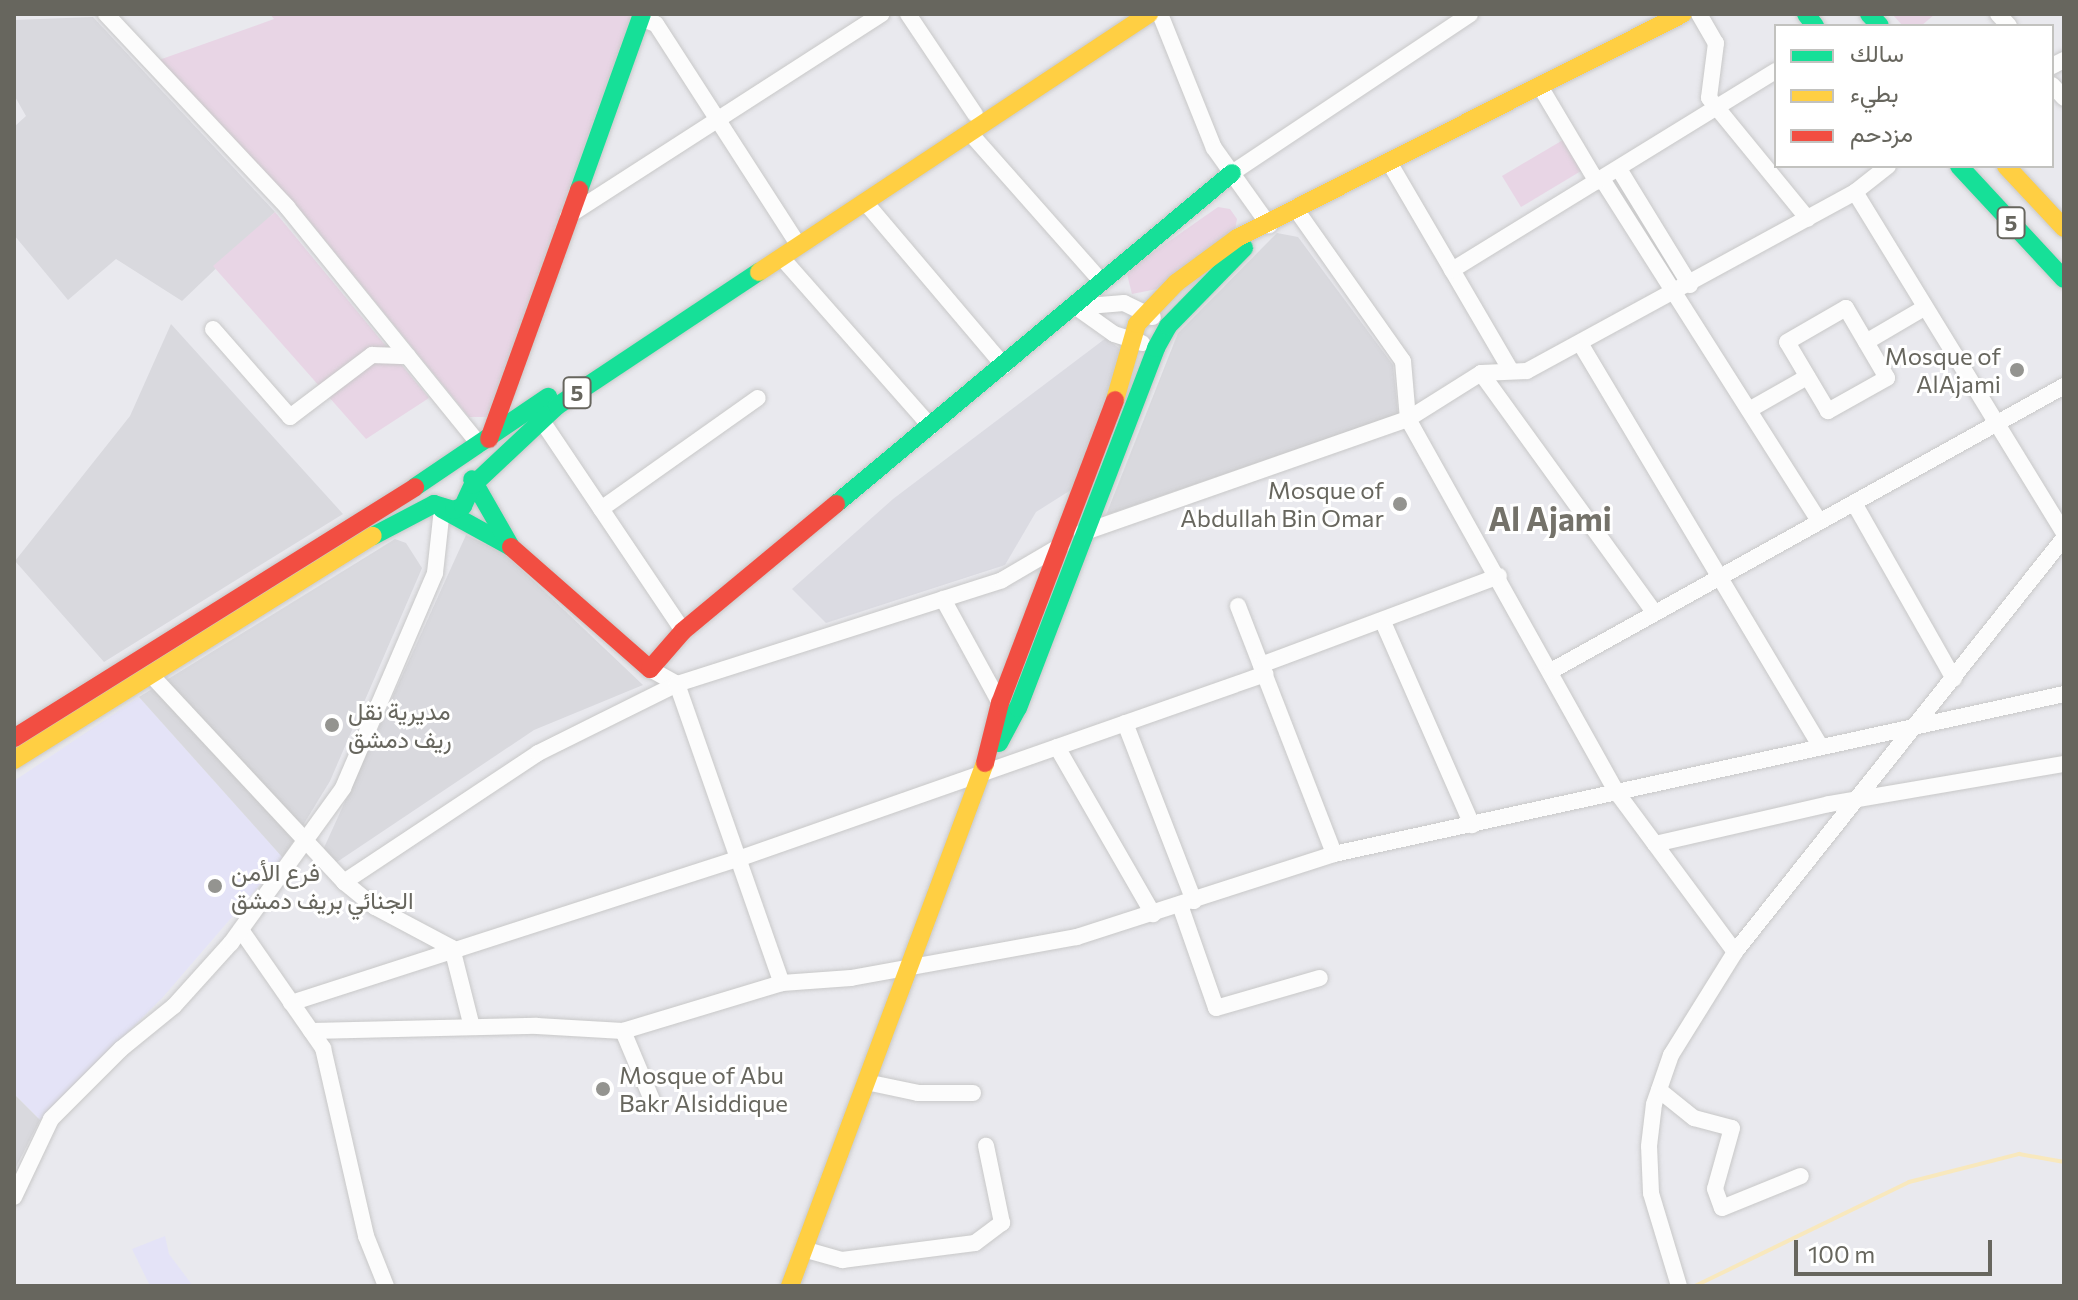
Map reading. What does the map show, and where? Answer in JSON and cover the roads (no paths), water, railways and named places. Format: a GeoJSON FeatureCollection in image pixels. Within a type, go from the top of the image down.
{"type":"FeatureCollection","features":[{"type":"Feature","properties":{"kind":"main road","name":"5"},"geometry":{"type":"LineString","coordinates":[[14,738],[428,479],[444,465],[456,464],[484,442],[796,241],[975,114],[1127,14]]}},
{"type":"Feature","properties":{"kind":"main road","name":"5"},"geometry":{"type":"LineString","coordinates":[[14,760],[403,517],[438,506],[463,506],[473,485],[542,421],[782,258],[796,241],[865,202],[1149,14]]}},
{"type":"Feature","properties":{"kind":"main road"},"geometry":{"type":"LineString","coordinates":[[790,1286],[983,773],[1000,703],[1126,371],[1131,340],[1146,313],[1176,283],[1225,247],[1295,208],[1541,88],[1683,14]]}},
{"type":"Feature","properties":{"kind":"main road"},"geometry":{"type":"LineString","coordinates":[[484,442],[641,16]]}},
{"type":"Feature","properties":{"kind":"main road","name":"5"},"geometry":{"type":"LineString","coordinates":[[1961,168],[2064,279]]}},
{"type":"Feature","properties":{"kind":"main road","name":"5"},"geometry":{"type":"LineString","coordinates":[[2008,168],[2064,228]]}},
{"type":"Feature","properties":{"kind":"main road"},"geometry":{"type":"LineString","coordinates":[[428,479],[438,506],[511,547],[650,669],[683,631],[1076,307],[1099,279],[1232,173]]}},
{"type":"Feature","properties":{"kind":"main road"},"geometry":{"type":"LineString","coordinates":[[983,773],[1018,708],[1156,348],[1168,326],[1269,225]]}},
{"type":"Feature","properties":{"kind":"main road"},"geometry":{"type":"LineString","coordinates":[[456,464],[473,485],[511,547]]}},
{"type":"Feature","properties":{"kind":"street"},"geometry":{"type":"LineString","coordinates":[[106,14],[287,207],[408,356],[484,442]]}},
{"type":"Feature","properties":{"kind":"street"},"geometry":{"type":"LineString","coordinates":[[567,217],[881,14]]}},
{"type":"Feature","properties":{"kind":"street"},"geometry":{"type":"LineString","coordinates":[[908,14],[975,114]]}},
{"type":"Feature","properties":{"kind":"street"},"geometry":{"type":"LineString","coordinates":[[1160,14],[1214,148],[1269,225]]}},
{"type":"Feature","properties":{"kind":"street"},"geometry":{"type":"LineString","coordinates":[[1232,173],[1470,14]]}},
{"type":"Feature","properties":{"kind":"street"},"geometry":{"type":"LineString","coordinates":[[1699,14],[1716,43],[1707,89],[1717,109],[1808,219]]}},
{"type":"Feature","properties":{"kind":"street"},"geometry":{"type":"LineString","coordinates":[[641,16],[656,24],[796,241]]}},
{"type":"Feature","properties":{"kind":"street"},"geometry":{"type":"LineString","coordinates":[[1452,270],[1774,72]]}},
{"type":"Feature","properties":{"kind":"street"},"geometry":{"type":"LineString","coordinates":[[1541,88],[1820,522]]}},
{"type":"Feature","properties":{"kind":"street"},"geometry":{"type":"LineString","coordinates":[[970,133],[1099,279]]}},
{"type":"Feature","properties":{"kind":"street"},"geometry":{"type":"LineString","coordinates":[[1389,162],[1510,369]]}},
{"type":"Feature","properties":{"kind":"street"},"geometry":{"type":"LineString","coordinates":[[344,882],[538,753],[677,684],[1002,580],[1087,530],[1408,419],[1481,373],[1510,369],[1527,371],[1808,219],[1855,192],[1885,168]]}},
{"type":"Feature","properties":{"kind":"street"},"geometry":{"type":"LineString","coordinates":[[1619,169],[1690,285]]}},
{"type":"Feature","properties":{"kind":"street"},"geometry":{"type":"LineString","coordinates":[[1678,1285],[1651,1193],[1649,1146],[1659,1090],[1671,1055],[1735,952],[1954,679],[2064,536],[1855,192]]}},
{"type":"Feature","properties":{"kind":"street"},"geometry":{"type":"LineString","coordinates":[[865,202],[1004,366]]}},
{"type":"Feature","properties":{"kind":"street"},"geometry":{"type":"LineString","coordinates":[[1295,208],[1403,361],[1408,419],[1499,576],[1618,794],[1735,952]]}},
{"type":"Feature","properties":{"kind":"street"},"geometry":{"type":"LineString","coordinates":[[782,258],[931,427]]}},
{"type":"Feature","properties":{"kind":"street"},"geometry":{"type":"LineString","coordinates":[[1076,307],[1124,303],[1168,326]]}},
{"type":"Feature","properties":{"kind":"street"},"geometry":{"type":"LineString","coordinates":[[1076,307],[1114,334],[1156,348]]}},
{"type":"Feature","properties":{"kind":"street"},"geometry":{"type":"LineString","coordinates":[[1846,308],[1887,378],[1828,411],[1807,377],[1787,342],[1846,308]]}},
{"type":"Feature","properties":{"kind":"street"},"geometry":{"type":"LineString","coordinates":[[1866,342],[1924,308]]}},
{"type":"Feature","properties":{"kind":"street"},"geometry":{"type":"LineString","coordinates":[[213,329],[290,417],[372,355],[408,356]]}},
{"type":"Feature","properties":{"kind":"street"},"geometry":{"type":"LineString","coordinates":[[1580,343],[1821,747]]}},
{"type":"Feature","properties":{"kind":"street"},"geometry":{"type":"LineString","coordinates":[[1481,373],[1655,613]]}},
{"type":"Feature","properties":{"kind":"street"},"geometry":{"type":"LineString","coordinates":[[1749,410],[1807,377]]}},
{"type":"Feature","properties":{"kind":"street"},"geometry":{"type":"LineString","coordinates":[[1551,671],[2064,386]]}},
{"type":"Feature","properties":{"kind":"street"},"geometry":{"type":"LineString","coordinates":[[601,509],[758,398]]}},
{"type":"Feature","properties":{"kind":"street"},"geometry":{"type":"LineString","coordinates":[[542,421],[683,631]]}},
{"type":"Feature","properties":{"kind":"street"},"geometry":{"type":"LineString","coordinates":[[1854,503],[1954,679]]}},
{"type":"Feature","properties":{"kind":"street"},"geometry":{"type":"LineString","coordinates":[[14,1197],[51,1119],[121,1049],[174,1006],[241,930],[306,844],[343,788],[435,573],[438,506]]}},
{"type":"Feature","properties":{"kind":"street"},"geometry":{"type":"LineString","coordinates":[[291,1003],[452,948],[738,859],[1125,723],[1499,576]]}},
{"type":"Feature","properties":{"kind":"street"},"geometry":{"type":"LineString","coordinates":[[943,599],[1000,703]]}},
{"type":"Feature","properties":{"kind":"street"},"geometry":{"type":"LineString","coordinates":[[1238,606],[1334,854]]}},
{"type":"Feature","properties":{"kind":"street"},"geometry":{"type":"LineString","coordinates":[[1383,622],[1472,825]]}},
{"type":"Feature","properties":{"kind":"street"},"geometry":{"type":"LineString","coordinates":[[650,669],[677,684],[782,983]]}},
{"type":"Feature","properties":{"kind":"street"},"geometry":{"type":"LineString","coordinates":[[152,676],[344,882],[375,907],[452,948],[472,1027]]}},
{"type":"Feature","properties":{"kind":"street"},"geometry":{"type":"LineString","coordinates":[[311,1031],[472,1027],[623,1031],[782,983],[851,978],[1077,937],[1334,854],[2064,694]]}},
{"type":"Feature","properties":{"kind":"street"},"geometry":{"type":"LineString","coordinates":[[1125,723],[1187,903],[1216,1008],[1320,978]]}},
{"type":"Feature","properties":{"kind":"street"},"geometry":{"type":"LineString","coordinates":[[1057,747],[1153,914]]}},
{"type":"Feature","properties":{"kind":"street"},"geometry":{"type":"LineString","coordinates":[[1655,844],[1859,799],[2064,764]]}},
{"type":"Feature","properties":{"kind":"street"},"geometry":{"type":"LineString","coordinates":[[241,930],[323,1048],[366,1236],[386,1286]]}},
{"type":"Feature","properties":{"kind":"street"},"geometry":{"type":"LineString","coordinates":[[623,1031],[652,1100]]}},
{"type":"Feature","properties":{"kind":"street"},"geometry":{"type":"LineString","coordinates":[[866,1082],[918,1093],[973,1093]]}},
{"type":"Feature","properties":{"kind":"street"},"geometry":{"type":"LineString","coordinates":[[1659,1090],[1694,1118],[1732,1128],[1715,1189],[1722,1208],[1801,1176]]}},
{"type":"Feature","properties":{"kind":"street"},"geometry":{"type":"LineString","coordinates":[[803,1249],[842,1260],[975,1243],[1002,1223],[986,1146]]}},
{"type":"Feature","properties":{"kind":"waterway"},"geometry":{"type":"LineString","coordinates":[[1695,1286],[1909,1182],[2019,1154],[2064,1162]]}},
{"type":"Feature","properties":{"kind":"place","name":"Mosque of AlAjami"},"geometry":{"type":"Point","coordinates":[2017,370]}},
{"type":"Feature","properties":{"kind":"place","name":"Mosque of Abdullah Bin Omar"},"geometry":{"type":"Point","coordinates":[1400,504]}},
{"type":"Feature","properties":{"kind":"place","name":"مديرية نقل ريف دمشق"},"geometry":{"type":"Point","coordinates":[332,725]}},
{"type":"Feature","properties":{"kind":"place","name":"فرع الأمن الجنائي بريف دمشق"},"geometry":{"type":"Point","coordinates":[215,886]}},
{"type":"Feature","properties":{"kind":"place","name":"Mosque of Abu Bakr Alsiddique"},"geometry":{"type":"Point","coordinates":[603,1089]}},
{"type":"Feature","properties":{"kind":"district","name":"Al Ajami"},"geometry":{"type":"Point","coordinates":[1550,518]}}]}
